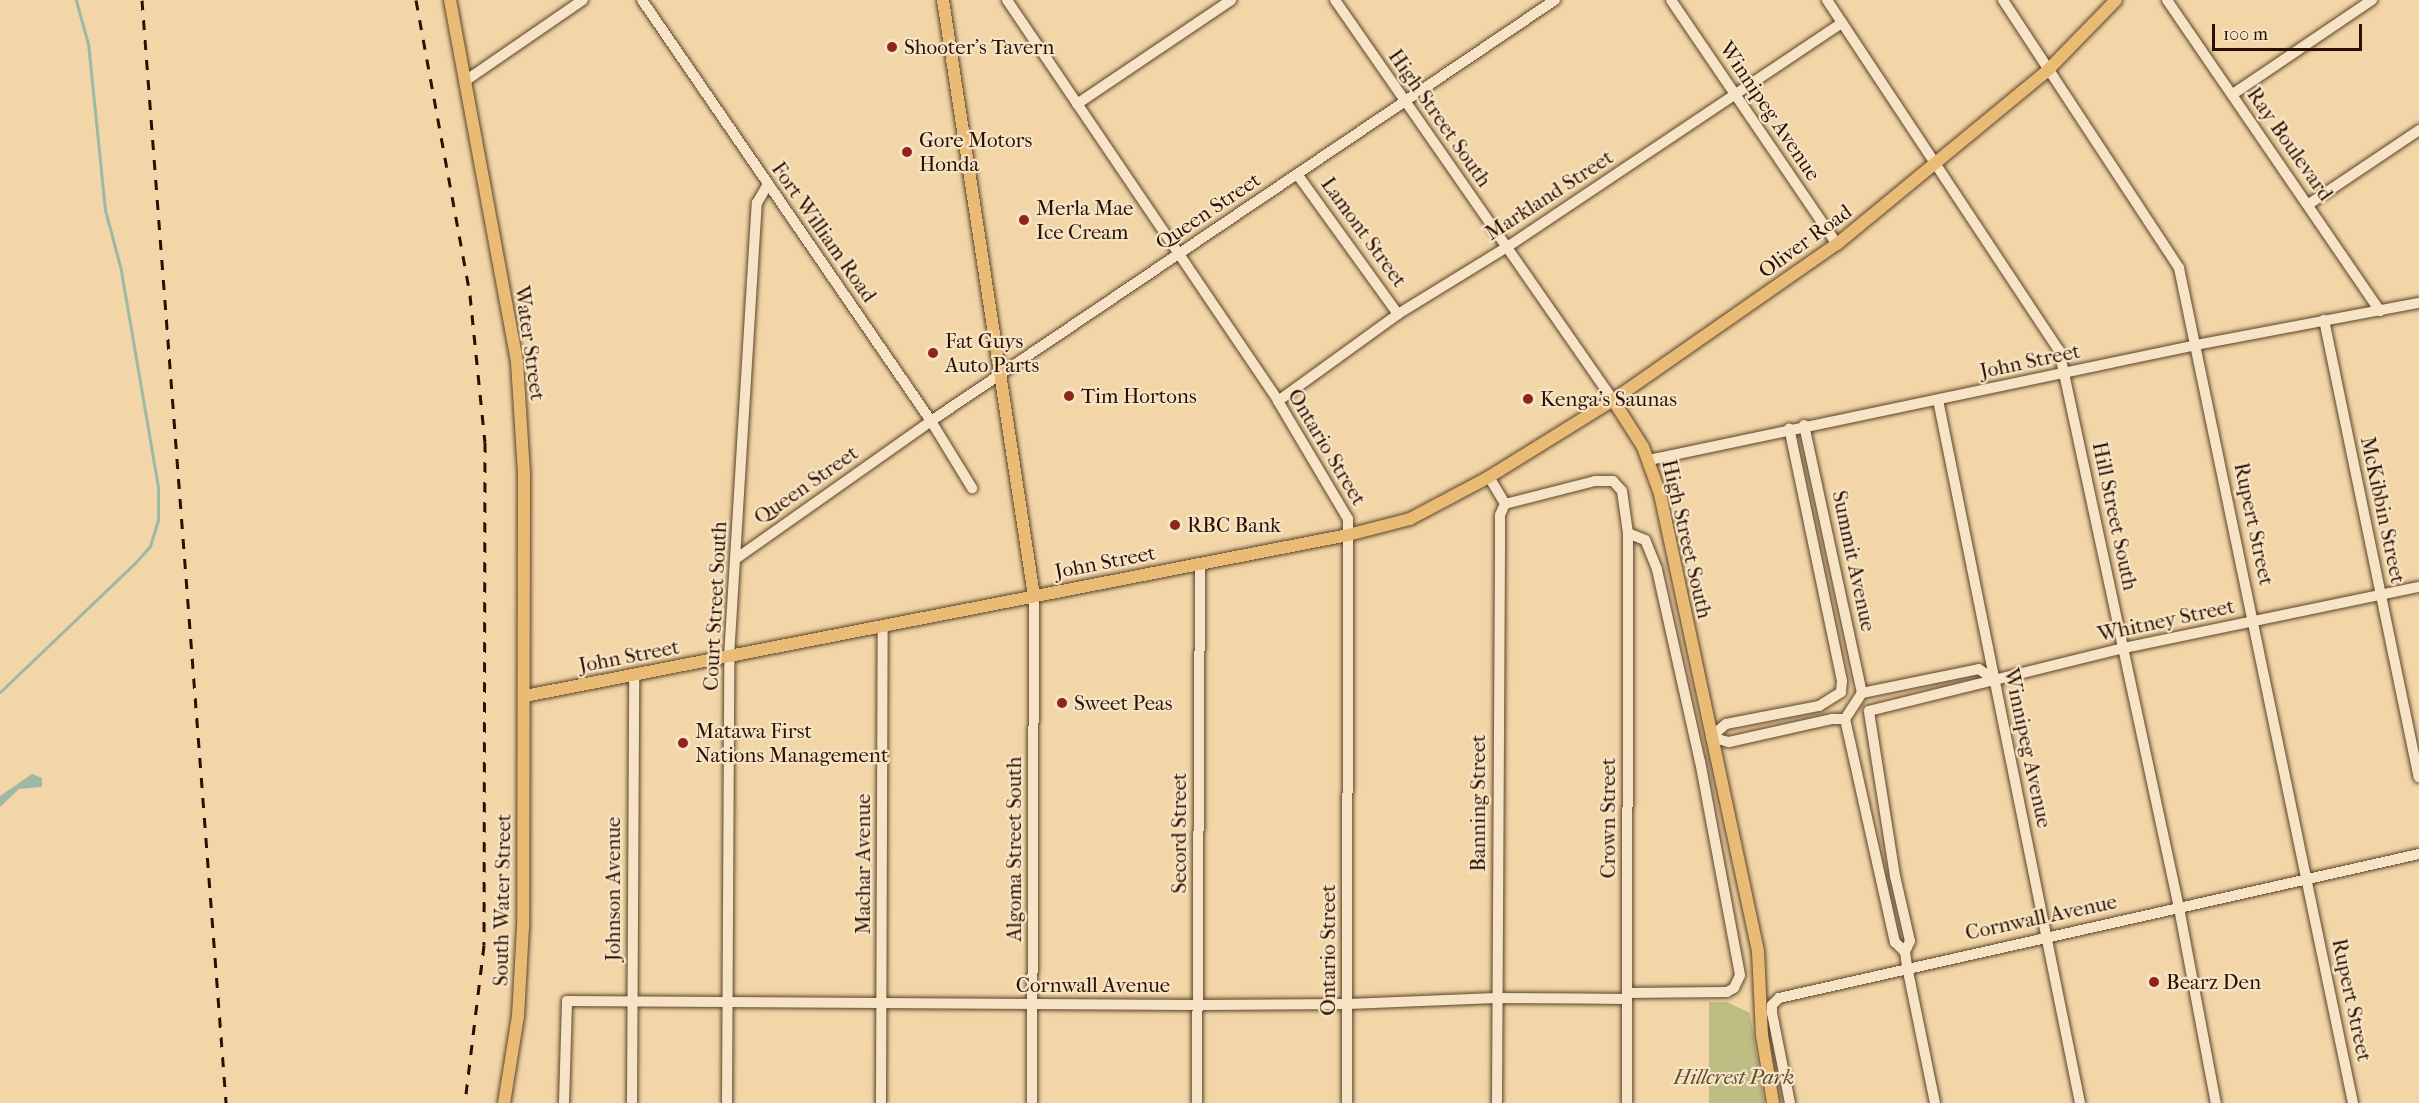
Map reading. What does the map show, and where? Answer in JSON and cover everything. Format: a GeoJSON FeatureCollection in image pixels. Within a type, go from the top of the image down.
{"type":"FeatureCollection","features":[{"type":"Feature","properties":{"kind":"main road","name":"Water Street"},"geometry":{"type":"LineString","coordinates":[[450,0],[517,362],[524,472],[525,696]]}},
{"type":"Feature","properties":{"kind":"main road"},"geometry":{"type":"LineString","coordinates":[[943,0],[1034,596]]}},
{"type":"Feature","properties":{"kind":"main road","name":"Oliver Road"},"geometry":{"type":"LineString","coordinates":[[1489,477],[1613,400],[1837,244],[2049,69],[2116,0]]}},
{"type":"Feature","properties":{"kind":"main road","name":"High Street South"},"geometry":{"type":"LineString","coordinates":[[1613,400],[1649,460],[1660,494],[1758,951],[1762,1035],[1773,1103]]}},
{"type":"Feature","properties":{"kind":"main road","name":"John Street"},"geometry":{"type":"LineString","coordinates":[[525,696],[1348,534],[1410,519],[1489,477]]}},
{"type":"Feature","properties":{"kind":"main road","name":"South Water Street"},"geometry":{"type":"LineString","coordinates":[[504,1103],[518,1016],[523,927],[525,696]]}},
{"type":"Feature","properties":{"kind":"street"},"geometry":{"type":"LineString","coordinates":[[465,81],[583,0]]}},
{"type":"Feature","properties":{"kind":"street","name":"Fort William Road"},"geometry":{"type":"LineString","coordinates":[[642,0],[767,186],[931,421],[972,488]]}},
{"type":"Feature","properties":{"kind":"street","name":"Ontario Street"},"geometry":{"type":"LineString","coordinates":[[1007,0],[1176,256],[1278,401],[1348,519],[1347,1103]]}},
{"type":"Feature","properties":{"kind":"street"},"geometry":{"type":"LineString","coordinates":[[1077,104],[1231,0]]}},
{"type":"Feature","properties":{"kind":"street","name":"High Street South"},"geometry":{"type":"LineString","coordinates":[[1335,0],[1613,400]]}},
{"type":"Feature","properties":{"kind":"street","name":"Queen Street"},"geometry":{"type":"LineString","coordinates":[[737,558],[931,421],[1555,0]]}},
{"type":"Feature","properties":{"kind":"street","name":"Winnipeg Avenue"},"geometry":{"type":"LineString","coordinates":[[1671,0],[1837,244]]}},
{"type":"Feature","properties":{"kind":"street","name":"Hill Street South"},"geometry":{"type":"LineString","coordinates":[[1827,0],[2059,350],[2179,908],[2216,1103]]}},
{"type":"Feature","properties":{"kind":"street","name":"Rupert Street"},"geometry":{"type":"LineString","coordinates":[[2003,0],[2179,268],[2353,1103]]}},
{"type":"Feature","properties":{"kind":"street","name":"Ray Boulevard"},"geometry":{"type":"LineString","coordinates":[[2167,0],[2309,204],[2380,311]]}},
{"type":"Feature","properties":{"kind":"street"},"geometry":{"type":"LineString","coordinates":[[2233,94],[2372,0]]}},
{"type":"Feature","properties":{"kind":"street","name":"Markland Street"},"geometry":{"type":"LineString","coordinates":[[1278,401],[1398,314],[1507,247],[1842,23]]}},
{"type":"Feature","properties":{"kind":"street"},"geometry":{"type":"LineString","coordinates":[[2309,204],[2419,130]]}},
{"type":"Feature","properties":{"kind":"street","name":"Lamont Street"},"geometry":{"type":"LineString","coordinates":[[1298,174],[1398,314]]}},
{"type":"Feature","properties":{"kind":"street","name":"Court Street South"},"geometry":{"type":"LineString","coordinates":[[727,1103],[729,657],[758,203],[767,186]]}},
{"type":"Feature","properties":{"kind":"street","name":"John Street"},"geometry":{"type":"LineString","coordinates":[[1649,460],[1789,428],[1938,400],[2196,345],[2419,303]]}},
{"type":"Feature","properties":{"kind":"street","name":"McKibbin Street"},"geometry":{"type":"LineString","coordinates":[[2324,320],[2419,777]]}},
{"type":"Feature","properties":{"kind":"street","name":"Winnipeg Avenue"},"geometry":{"type":"LineString","coordinates":[[1938,400],[1993,679],[2048,935],[2080,1103]]}},
{"type":"Feature","properties":{"kind":"street","name":"Summit Avenue"},"geometry":{"type":"LineString","coordinates":[[1804,425],[1862,693]]}},
{"type":"Feature","properties":{"kind":"street","name":"Summit Avenue"},"geometry":{"type":"LineString","coordinates":[[1711,737],[1726,724],[1820,706],[1841,692],[1842,681],[1789,428]]}},
{"type":"Feature","properties":{"kind":"street"},"geometry":{"type":"LineString","coordinates":[[1489,477],[1505,504],[1595,481],[1613,481],[1622,491],[1628,533]]}},
{"type":"Feature","properties":{"kind":"street","name":"Banning Street"},"geometry":{"type":"LineString","coordinates":[[1497,1103],[1500,515],[1505,504]]}},
{"type":"Feature","properties":{"kind":"street","name":"Crown Street"},"geometry":{"type":"LineString","coordinates":[[1627,1103],[1628,533]]}},
{"type":"Feature","properties":{"kind":"street","name":"Cornwall Avenue"},"geometry":{"type":"LineString","coordinates":[[564,1103],[567,1000],[1033,1005],[1348,1004],[1727,992],[1734,988],[1740,975],[1700,762],[1657,569],[1645,540],[1628,533]]}},
{"type":"Feature","properties":{"kind":"street","name":"Secord Street"},"geometry":{"type":"LineString","coordinates":[[1197,1103],[1200,563]]}},
{"type":"Feature","properties":{"kind":"street","name":"Whitney Street"},"geometry":{"type":"LineString","coordinates":[[1895,876],[1869,711],[2124,648],[2419,587]]}},
{"type":"Feature","properties":{"kind":"street","name":"Algoma Street South"},"geometry":{"type":"LineString","coordinates":[[1032,1103],[1034,596]]}},
{"type":"Feature","properties":{"kind":"street","name":"Machar Avenue"},"geometry":{"type":"LineString","coordinates":[[881,1103],[883,626]]}},
{"type":"Feature","properties":{"kind":"street","name":"Whitney Street"},"geometry":{"type":"LineString","coordinates":[[1862,693],[1874,693],[1979,669],[1993,679]]}},
{"type":"Feature","properties":{"kind":"street","name":"Johnson Avenue"},"geometry":{"type":"LineString","coordinates":[[632,1103],[634,675]]}},
{"type":"Feature","properties":{"kind":"street"},"geometry":{"type":"LineString","coordinates":[[1862,693],[1845,719],[1895,942],[1905,952]]}},
{"type":"Feature","properties":{"kind":"street"},"geometry":{"type":"LineString","coordinates":[[1711,737],[1729,742],[1832,719],[1845,719]]}},
{"type":"Feature","properties":{"kind":"street","name":"Cornwall Avenue"},"geometry":{"type":"LineString","coordinates":[[1790,1103],[1772,1005],[1779,998],[1907,966],[2419,854]]}},
{"type":"Feature","properties":{"kind":"street"},"geometry":{"type":"LineString","coordinates":[[1881,879],[1895,876],[1910,941],[1905,952],[1907,966],[1935,1103]]}},
{"type":"Feature","properties":{"kind":"green space","name":"Hillcrest Park"},"geometry":{"type":"Polygon","coordinates":[[[1709,1002],[1727,1002],[1750,1013],[1764,1103],[1709,1103],[1709,1002]]]}},
{"type":"Feature","properties":{"kind":"shaded area"},"geometry":{"type":"Polygon","coordinates":[[[32,774],[42,778],[42,787],[19,789],[0,807],[0,796],[32,774]]]}},
{"type":"Feature","properties":{"kind":"waterway"},"geometry":{"type":"LineString","coordinates":[[0,692],[134,564],[150,546],[158,520],[158,487],[121,270],[105,210],[88,44],[76,0]]}},
{"type":"Feature","properties":{"kind":"railway"},"geometry":{"type":"LineString","coordinates":[[142,0],[226,1103]]}},
{"type":"Feature","properties":{"kind":"railway"},"geometry":{"type":"LineString","coordinates":[[416,0],[470,295],[485,442],[484,945],[465,1103]]}},
{"type":"Feature","properties":{"kind":"place","name":"Shooter's Tavern"},"geometry":{"type":"Point","coordinates":[892,47]}},
{"type":"Feature","properties":{"kind":"place","name":"Gore Motors Honda"},"geometry":{"type":"Point","coordinates":[907,152]}},
{"type":"Feature","properties":{"kind":"place","name":"Merla Mae Ice Cream"},"geometry":{"type":"Point","coordinates":[1024,220]}},
{"type":"Feature","properties":{"kind":"place","name":"Fat Guys Auto Parts"},"geometry":{"type":"Point","coordinates":[933,353]}},
{"type":"Feature","properties":{"kind":"place","name":"Tim Hortons"},"geometry":{"type":"Point","coordinates":[1069,396]}},
{"type":"Feature","properties":{"kind":"place","name":"Kenga's Saunas"},"geometry":{"type":"Point","coordinates":[1528,399]}},
{"type":"Feature","properties":{"kind":"place","name":"RBC Bank"},"geometry":{"type":"Point","coordinates":[1175,525]}},
{"type":"Feature","properties":{"kind":"place","name":"Sweet Peas"},"geometry":{"type":"Point","coordinates":[1062,703]}},
{"type":"Feature","properties":{"kind":"place","name":"Matawa First Nations Management"},"geometry":{"type":"Point","coordinates":[683,743]}},
{"type":"Feature","properties":{"kind":"place","name":"Bearz Den"},"geometry":{"type":"Point","coordinates":[2154,982]}}]}
